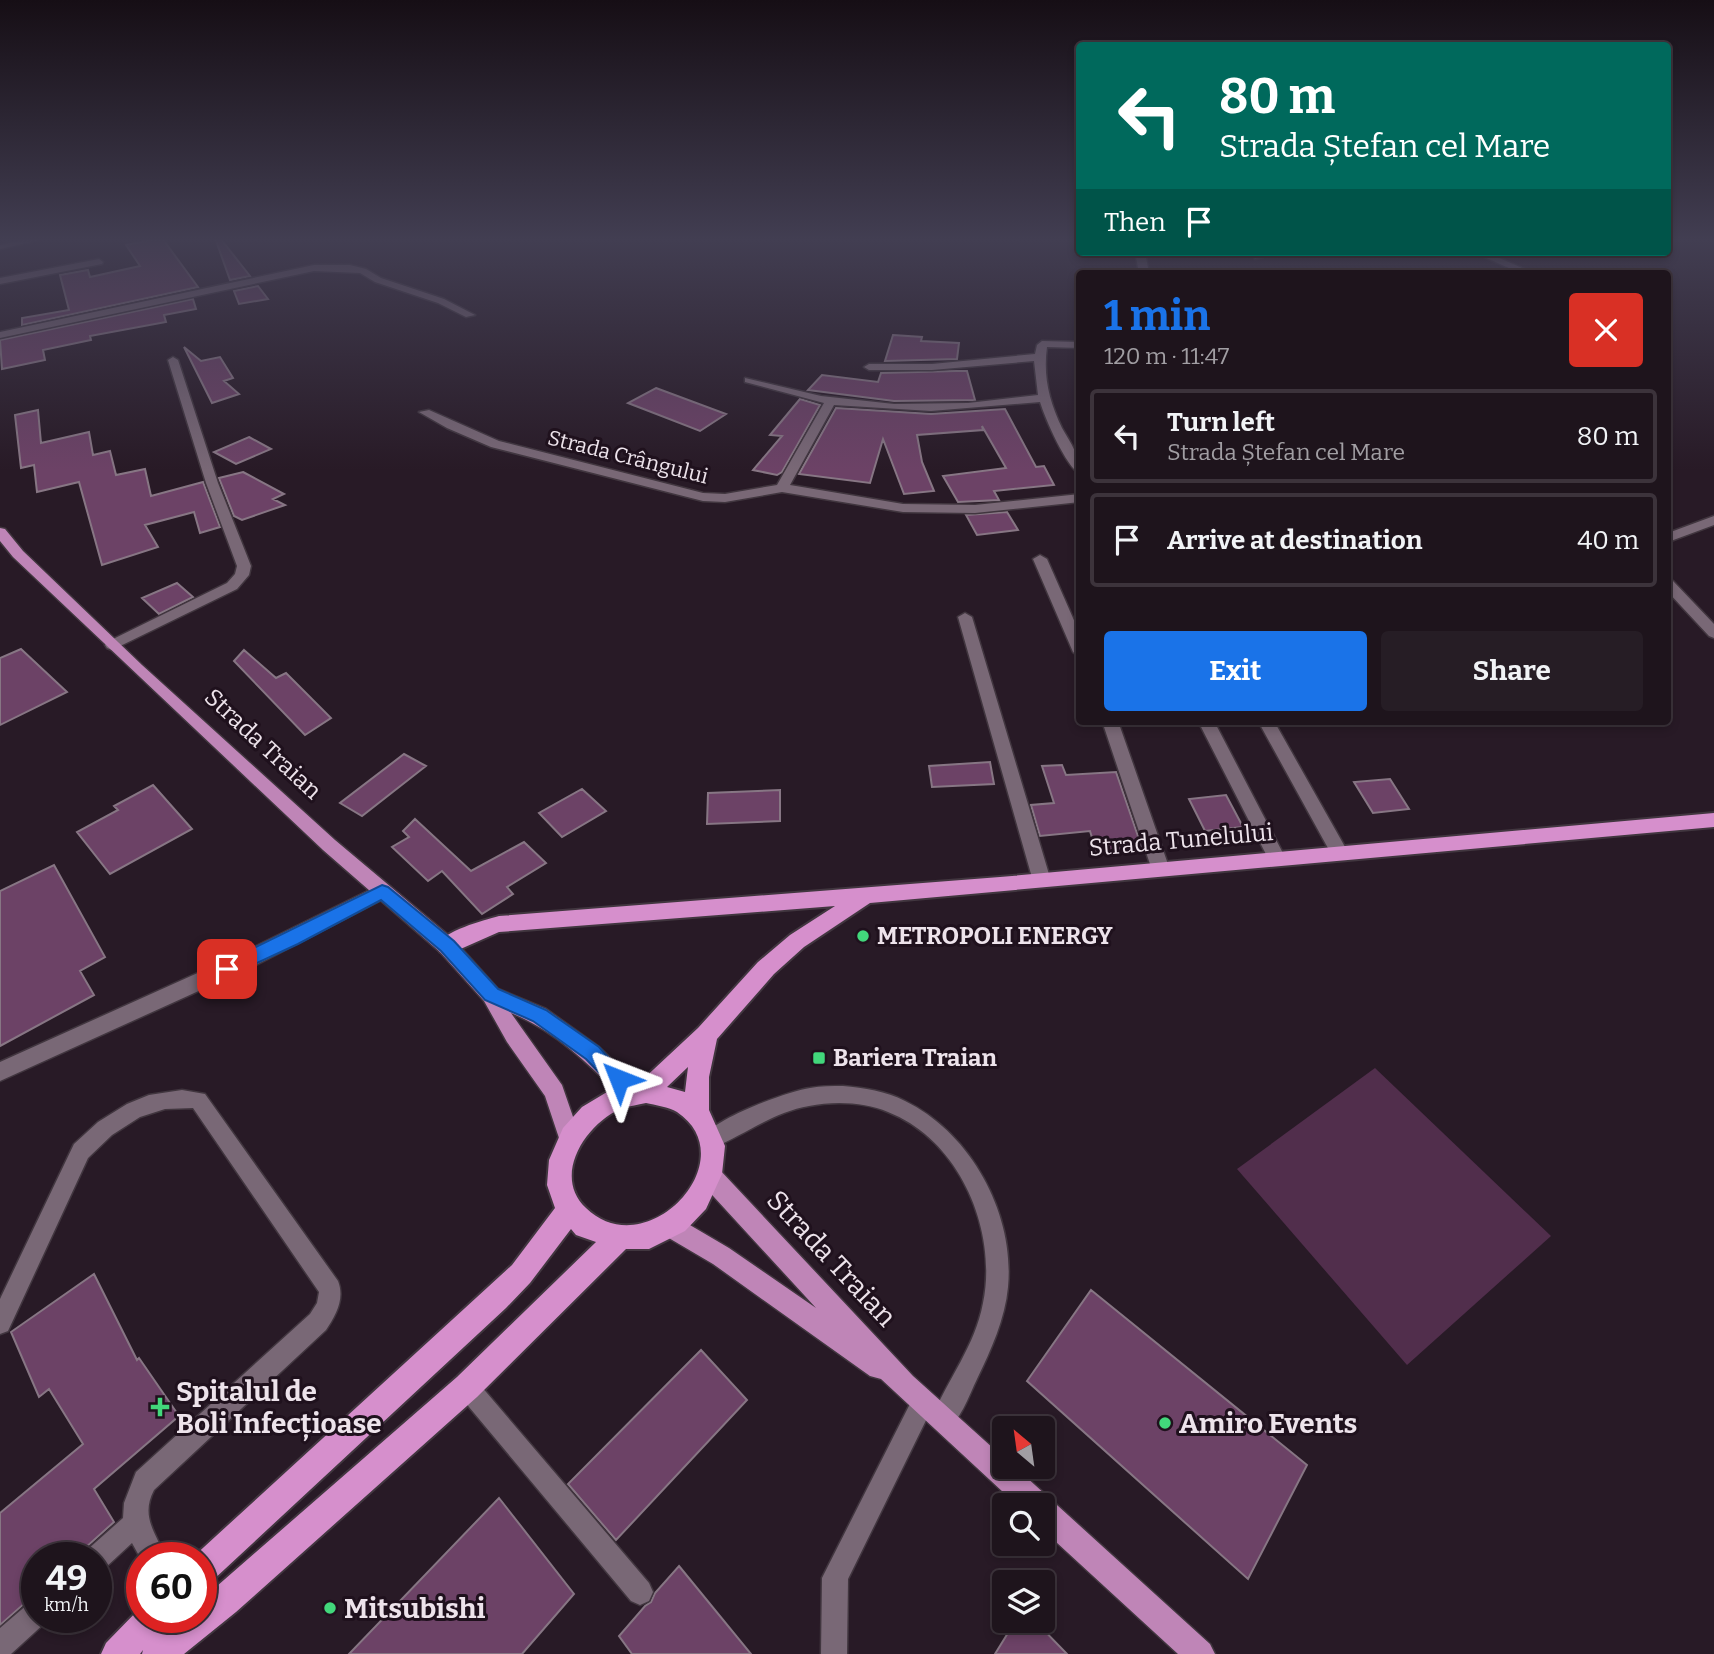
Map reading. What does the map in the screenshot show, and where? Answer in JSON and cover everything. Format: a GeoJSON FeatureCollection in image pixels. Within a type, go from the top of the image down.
{"type":"FeatureCollection","features":[{"type":"Feature","properties":{"kind":"highway","name":"Strada Tunelului"},"geometry":{"type":"LineString","coordinates":[[639,1092],[706,1035],[766,968],[797,941],[866,896],[1714,820]]}},
{"type":"Feature","properties":{"kind":"highway"},"geometry":{"type":"LineString","coordinates":[[447,946],[476,931],[499,924],[866,896]]}},
{"type":"Feature","properties":{"kind":"highway","name":"Strada Tunelului"},"geometry":{"type":"LineString","coordinates":[[697,1111],[697,1077],[706,1035]]}},
{"type":"Feature","properties":{"kind":"highway"},"geometry":{"type":"LineString","coordinates":[[639,1092],[674,1097],[697,1111],[712,1139],[714,1157],[711,1177],[702,1195],[688,1212],[670,1226],[646,1235],[620,1237],[600,1233],[582,1224],[569,1210],[561,1193],[561,1156],[569,1137],[585,1116],[607,1101],[639,1092]]}},
{"type":"Feature","properties":{"kind":"highway"},"geometry":{"type":"LineString","coordinates":[[217,1555],[497,1299],[521,1274],[569,1210]]}},
{"type":"Feature","properties":{"kind":"highway"},"geometry":{"type":"LineString","coordinates":[[158,1654],[225,1601],[467,1387],[620,1237]]}},
{"type":"Feature","properties":{"kind":"highway"},"geometry":{"type":"LineString","coordinates":[[117,1654],[137,1633]]}},
{"type":"Feature","properties":{"kind":"main road","name":"Strada Traian"},"geometry":{"type":"LineString","coordinates":[[1,535],[113,645],[382,891],[447,946],[491,995],[514,1036],[554,1092],[569,1137]]}},
{"type":"Feature","properties":{"kind":"main road","name":"Strada Traian"},"geometry":{"type":"LineString","coordinates":[[491,995],[539,1015],[592,1053],[639,1092]]}},
{"type":"Feature","properties":{"kind":"main road","name":"Strada Traian"},"geometry":{"type":"LineString","coordinates":[[711,1177],[914,1393],[1024,1493]]}},
{"type":"Feature","properties":{"kind":"main road","name":"Strada Traian"},"geometry":{"type":"LineString","coordinates":[[670,1226],[721,1256],[914,1393]]}},
{"type":"Feature","properties":{"kind":"main road"},"geometry":{"type":"LineString","coordinates":[[1055,1522],[1200,1654]]}},
{"type":"Feature","properties":{"kind":"street"},"geometry":{"type":"LineString","coordinates":[[0,335],[93,315]]}},
{"type":"Feature","properties":{"kind":"street"},"geometry":{"type":"LineString","coordinates":[[1076,345],[1046,343],[1042,345],[1039,356],[1042,398],[1076,462]]}},
{"type":"Feature","properties":{"kind":"street"},"geometry":{"type":"LineString","coordinates":[[869,367],[932,367],[1039,356]]}},
{"type":"Feature","properties":{"kind":"street"},"geometry":{"type":"LineString","coordinates":[[113,645],[232,586],[242,575],[244,566],[212,483],[173,360]]}},
{"type":"Feature","properties":{"kind":"street"},"geometry":{"type":"LineString","coordinates":[[749,380],[780,391],[830,402],[933,408],[1042,398]]}},
{"type":"Feature","properties":{"kind":"street"},"geometry":{"type":"LineString","coordinates":[[782,488],[830,402]]}},
{"type":"Feature","properties":{"kind":"street","name":"Strada Crângului"},"geometry":{"type":"LineString","coordinates":[[425,411],[436,419],[495,444],[703,497],[725,498],[782,488],[903,508],[975,509],[1076,499]]}},
{"type":"Feature","properties":{"kind":"street"},"geometry":{"type":"LineString","coordinates":[[1671,537],[1714,520]]}},
{"type":"Feature","properties":{"kind":"street"},"geometry":{"type":"LineString","coordinates":[[1040,559],[1076,643]]}},
{"type":"Feature","properties":{"kind":"street"},"geometry":{"type":"LineString","coordinates":[[1671,587],[1714,633]]}},
{"type":"Feature","properties":{"kind":"street"},"geometry":{"type":"LineString","coordinates":[[965,617],[1042,881]]}},
{"type":"Feature","properties":{"kind":"street"},"geometry":{"type":"LineString","coordinates":[[1111,725],[1161,870]]}},
{"type":"Feature","properties":{"kind":"street"},"geometry":{"type":"LineString","coordinates":[[1208,725],[1277,859]]}},
{"type":"Feature","properties":{"kind":"street"},"geometry":{"type":"LineString","coordinates":[[1268,725],[1339,854]]}},
{"type":"Feature","properties":{"kind":"street"},"geometry":{"type":"LineString","coordinates":[[0,1072],[250,959],[382,891]]}},
{"type":"Feature","properties":{"kind":"lane"},"geometry":{"type":"LineString","coordinates":[[712,1139],[769,1108],[791,1100],[826,1095],[897,1105],[929,1125],[954,1152],[988,1210],[996,1245],[997,1286],[985,1342],[943,1419]]}},
{"type":"Feature","properties":{"kind":"lane"},"geometry":{"type":"LineString","coordinates":[[0,1323],[81,1151],[95,1135],[110,1122],[158,1102],[183,1098],[198,1100],[330,1289],[328,1307],[318,1322],[145,1482],[134,1499],[135,1524],[145,1542]]}},
{"type":"Feature","properties":{"kind":"lane"},"geometry":{"type":"LineString","coordinates":[[467,1387],[640,1592]]}},
{"type":"Feature","properties":{"kind":"lane"},"geometry":{"type":"LineString","coordinates":[[834,1654],[835,1578],[914,1393]]}},
{"type":"Feature","properties":{"kind":"lane"},"geometry":{"type":"LineString","coordinates":[[112,1545],[135,1524]]}},
{"type":"Feature","properties":{"kind":"lane"},"geometry":{"type":"LineString","coordinates":[[0,1646],[21,1627]]}},
{"type":"Feature","properties":{"kind":"shaded area"},"geometry":{"type":"Polygon","coordinates":[[[1375,1068],[1551,1236],[1407,1365],[1237,1169],[1375,1068]]]}},
{"type":"Feature","properties":{"kind":"building"},"geometry":{"type":"Polygon","coordinates":[[[39,315],[67,315],[22,325],[22,318],[39,315]]]}},
{"type":"Feature","properties":{"kind":"building"},"geometry":{"type":"Polygon","coordinates":[[[117,315],[164,315],[166,322],[90,336],[91,340],[43,350],[45,360],[2,369],[0,340],[117,315]]]}},
{"type":"Feature","properties":{"kind":"building"},"geometry":{"type":"Polygon","coordinates":[[[893,335],[922,337],[921,341],[959,343],[957,359],[885,361],[893,335]]]}},
{"type":"Feature","properties":{"kind":"building"},"geometry":{"type":"Polygon","coordinates":[[[184,347],[201,361],[220,357],[233,378],[224,381],[239,394],[212,403],[184,347]]]}},
{"type":"Feature","properties":{"kind":"building"},"geometry":{"type":"Polygon","coordinates":[[[967,371],[975,400],[894,401],[808,390],[822,375],[878,382],[881,373],[967,371]]]}},
{"type":"Feature","properties":{"kind":"building"},"geometry":{"type":"Polygon","coordinates":[[[656,388],[726,414],[700,431],[628,403],[656,388]]]}},
{"type":"Feature","properties":{"kind":"building"},"geometry":{"type":"Polygon","coordinates":[[[800,399],[820,405],[782,472],[777,475],[753,470],[782,436],[770,435],[800,399]]]}},
{"type":"Feature","properties":{"kind":"building"},"geometry":{"type":"Polygon","coordinates":[[[836,408],[931,414],[1005,409],[1036,467],[1044,466],[1054,485],[994,491],[999,500],[958,502],[943,476],[1006,468],[982,426],[983,430],[917,435],[922,462],[934,491],[904,494],[883,439],[870,483],[799,474],[836,408]]]}},
{"type":"Feature","properties":{"kind":"building"},"geometry":{"type":"Polygon","coordinates":[[[38,410],[41,443],[89,432],[93,455],[110,451],[116,475],[145,469],[151,496],[203,482],[220,527],[200,533],[194,512],[145,525],[158,547],[102,565],[79,482],[37,492],[34,465],[21,468],[15,415],[38,410]]]}},
{"type":"Feature","properties":{"kind":"building"},"geometry":{"type":"Polygon","coordinates":[[[249,437],[271,449],[236,464],[214,452],[249,437]]]}},
{"type":"Feature","properties":{"kind":"building"},"geometry":{"type":"Polygon","coordinates":[[[243,472],[284,494],[273,499],[285,505],[242,520],[234,516],[219,478],[243,472]]]}},
{"type":"Feature","properties":{"kind":"building"},"geometry":{"type":"Polygon","coordinates":[[[1007,512],[1018,530],[977,535],[966,515],[1007,512]]]}},
{"type":"Feature","properties":{"kind":"building"},"geometry":{"type":"Polygon","coordinates":[[[177,583],[193,597],[159,614],[142,598],[177,583]]]}},
{"type":"Feature","properties":{"kind":"building"},"geometry":{"type":"Polygon","coordinates":[[[21,649],[67,692],[0,725],[0,658],[21,649]]]}},
{"type":"Feature","properties":{"kind":"building"},"geometry":{"type":"Polygon","coordinates":[[[244,650],[276,678],[286,673],[331,718],[305,735],[234,661],[244,650]]]}},
{"type":"Feature","properties":{"kind":"building"},"geometry":{"type":"Polygon","coordinates":[[[404,754],[426,766],[362,816],[340,803],[404,754]]]}},
{"type":"Feature","properties":{"kind":"building"},"geometry":{"type":"Polygon","coordinates":[[[990,762],[994,784],[932,787],[929,766],[990,762]]]}},
{"type":"Feature","properties":{"kind":"building"},"geometry":{"type":"Polygon","coordinates":[[[1062,765],[1066,775],[1116,772],[1142,848],[1096,851],[1090,831],[1040,836],[1031,805],[1054,803],[1042,766],[1062,765]]]}},
{"type":"Feature","properties":{"kind":"building"},"geometry":{"type":"Polygon","coordinates":[[[1390,779],[1409,809],[1373,813],[1354,782],[1390,779]]]}},
{"type":"Feature","properties":{"kind":"building"},"geometry":{"type":"Polygon","coordinates":[[[153,785],[192,829],[110,874],[77,832],[118,810],[114,806],[153,785]]]}},
{"type":"Feature","properties":{"kind":"building"},"geometry":{"type":"Polygon","coordinates":[[[582,789],[606,811],[562,837],[539,813],[582,789]]]}},
{"type":"Feature","properties":{"kind":"building"},"geometry":{"type":"Polygon","coordinates":[[[780,790],[780,821],[707,824],[708,793],[780,790]]]}},
{"type":"Feature","properties":{"kind":"building"},"geometry":{"type":"Polygon","coordinates":[[[1226,795],[1243,827],[1205,831],[1189,799],[1226,795]]]}},
{"type":"Feature","properties":{"kind":"building"},"geometry":{"type":"Polygon","coordinates":[[[415,819],[471,871],[524,842],[546,863],[507,887],[513,894],[482,914],[442,871],[428,881],[392,847],[409,837],[403,831],[415,819]]]}},
{"type":"Feature","properties":{"kind":"building"},"geometry":{"type":"Polygon","coordinates":[[[54,865],[105,957],[80,971],[94,995],[0,1046],[0,891],[54,865]]]}},
{"type":"Feature","properties":{"kind":"building"},"geometry":{"type":"Polygon","coordinates":[[[94,1274],[137,1360],[139,1358],[179,1416],[94,1489],[114,1522],[92,1542],[21,1542],[21,1606],[0,1625],[0,1513],[83,1444],[49,1389],[39,1397],[11,1332],[94,1274]]]}},
{"type":"Feature","properties":{"kind":"building","name":"Amiro Events"},"geometry":{"type":"Polygon","coordinates":[[[1091,1290],[1307,1465],[1248,1579],[1027,1381],[1091,1290]]]}},
{"type":"Feature","properties":{"kind":"building"},"geometry":{"type":"Polygon","coordinates":[[[701,1350],[747,1400],[616,1540],[568,1484],[701,1350]]]}},
{"type":"Feature","properties":{"kind":"building"},"geometry":{"type":"Polygon","coordinates":[[[499,1498],[574,1594],[522,1654],[349,1654],[499,1498]]]}},
{"type":"Feature","properties":{"kind":"building"},"geometry":{"type":"Polygon","coordinates":[[[679,1566],[751,1654],[632,1654],[619,1636],[651,1602],[655,1593],[679,1566]]]}},
{"type":"Feature","properties":{"kind":"building"},"geometry":{"type":"Polygon","coordinates":[[[1008,1633],[1047,1633],[1067,1654],[995,1654],[1008,1633]]]}},
{"type":"Feature","properties":{"kind":"place","name":"METROPOLI ENERGY"},"geometry":{"type":"Point","coordinates":[863,936]}},
{"type":"Feature","properties":{"kind":"place","name":"Bariera Traian"},"geometry":{"type":"Point","coordinates":[819,1058]}},
{"type":"Feature","properties":{"kind":"place","name":"Spitalul de Boli Infecțioase"},"geometry":{"type":"Point","coordinates":[160,1407]}},
{"type":"Feature","properties":{"kind":"place","name":"Amiro Events"},"geometry":{"type":"Point","coordinates":[1165,1423]}},
{"type":"Feature","properties":{"kind":"place","name":"Mitsubishi"},"geometry":{"type":"Point","coordinates":[330,1608]}},
{"type":"Feature","properties":{"kind":"route"},"geometry":{"type":"LineString","coordinates":[[227,969],[292,939],[382,891],[447,946],[491,995],[539,1015],[592,1053],[619,1079]]}}]}
